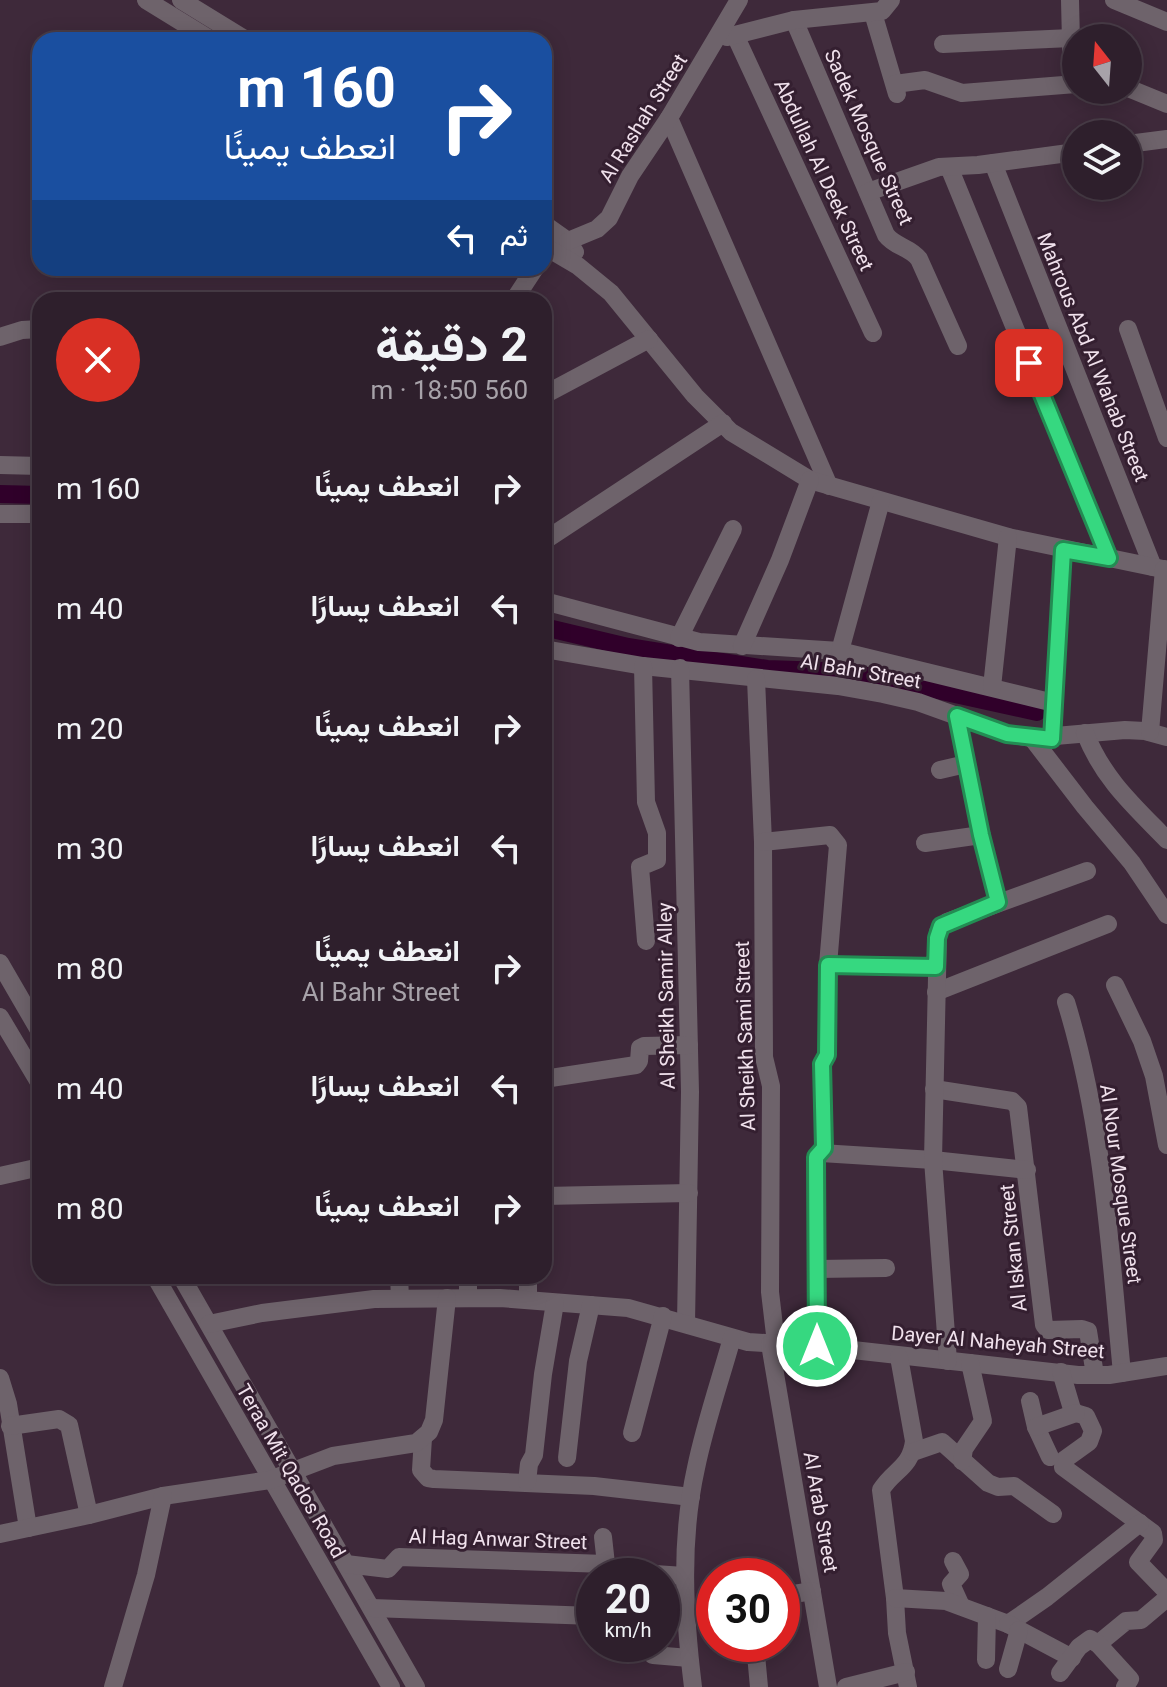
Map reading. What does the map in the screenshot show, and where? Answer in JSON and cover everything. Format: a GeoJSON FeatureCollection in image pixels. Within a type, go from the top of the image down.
{"type":"FeatureCollection","features":[{"type":"Feature","properties":{"kind":"street"},"geometry":{"type":"LineString","coordinates":[[146,0],[198,32]]}},
{"type":"Feature","properties":{"kind":"street"},"geometry":{"type":"LineString","coordinates":[[181,0],[233,32]]}},
{"type":"Feature","properties":{"kind":"street","name":"Al Rashah Street"},"geometry":{"type":"LineString","coordinates":[[568,241],[597,229],[609,218],[630,176],[669,118],[739,0]]}},
{"type":"Feature","properties":{"kind":"street"},"geometry":{"type":"LineString","coordinates":[[716,40],[794,20],[882,11],[891,0]]}},
{"type":"Feature","properties":{"kind":"street"},"geometry":{"type":"LineString","coordinates":[[1070,0],[1071,24]]}},
{"type":"Feature","properties":{"kind":"street"},"geometry":{"type":"LineString","coordinates":[[1114,0],[1140,5],[1167,22]]}},
{"type":"Feature","properties":{"kind":"street"},"geometry":{"type":"LineString","coordinates":[[873,13],[896,89],[925,80],[962,93],[1062,85]]}},
{"type":"Feature","properties":{"kind":"street","name":"Sadek Mosque Street"},"geometry":{"type":"LineString","coordinates":[[794,20],[890,240],[919,259],[958,346]]}},
{"type":"Feature","properties":{"kind":"street","name":"Abdullah Al Deek Street"},"geometry":{"type":"LineString","coordinates":[[735,35],[873,333]]}},
{"type":"Feature","properties":{"kind":"street"},"geometry":{"type":"LineString","coordinates":[[943,44],[1062,38]]}},
{"type":"Feature","properties":{"kind":"street"},"geometry":{"type":"LineString","coordinates":[[1142,94],[1167,104]]}},
{"type":"Feature","properties":{"kind":"street"},"geometry":{"type":"LineString","coordinates":[[669,118],[829,486]]}},
{"type":"Feature","properties":{"kind":"street"},"geometry":{"type":"LineString","coordinates":[[1142,142],[1167,139]]}},
{"type":"Feature","properties":{"kind":"street"},"geometry":{"type":"LineString","coordinates":[[868,192],[930,169],[1062,154]]}},
{"type":"Feature","properties":{"kind":"street","name":"Mahrous Abd Al Wahab Street"},"geometry":{"type":"LineString","coordinates":[[993,163],[1161,568]]}},
{"type":"Feature","properties":{"kind":"street"},"geometry":{"type":"LineString","coordinates":[[949,167],[1109,558]]}},
{"type":"Feature","properties":{"kind":"street"},"geometry":{"type":"LineString","coordinates":[[552,230],[568,241],[578,266]]}},
{"type":"Feature","properties":{"kind":"street"},"geometry":{"type":"LineString","coordinates":[[552,253],[578,266],[611,293],[695,396],[731,432],[810,480],[1008,537],[1161,568],[1158,735]]}},
{"type":"Feature","properties":{"kind":"street"},"geometry":{"type":"LineString","coordinates":[[0,337],[32,329]]}},
{"type":"Feature","properties":{"kind":"street"},"geometry":{"type":"LineString","coordinates":[[1128,329],[1167,438]]}},
{"type":"Feature","properties":{"kind":"street"},"geometry":{"type":"LineString","coordinates":[[552,391],[649,339]]}},
{"type":"Feature","properties":{"kind":"street"},"geometry":{"type":"LineString","coordinates":[[552,536],[723,423]]}},
{"type":"Feature","properties":{"kind":"street"},"geometry":{"type":"LineString","coordinates":[[0,465],[32,466]]}},
{"type":"Feature","properties":{"kind":"street"},"geometry":{"type":"LineString","coordinates":[[742,646],[780,560],[810,480]]}},
{"type":"Feature","properties":{"kind":"street"},"geometry":{"type":"LineString","coordinates":[[840,651],[881,501]]}},
{"type":"Feature","properties":{"kind":"street"},"geometry":{"type":"LineString","coordinates":[[0,514],[32,514]]}},
{"type":"Feature","properties":{"kind":"street"},"geometry":{"type":"LineString","coordinates":[[679,638],[733,529]]}},
{"type":"Feature","properties":{"kind":"street"},"geometry":{"type":"LineString","coordinates":[[992,687],[1008,537]]}},
{"type":"Feature","properties":{"kind":"street"},"geometry":{"type":"LineString","coordinates":[[1052,739],[1063,550]]}},
{"type":"Feature","properties":{"kind":"street","name":"Al Bahr Street"},"geometry":{"type":"LineString","coordinates":[[552,603],[679,638],[742,646],[840,651],[887,678],[918,702],[1007,734],[1052,739],[1125,730],[1158,735]]}},
{"type":"Feature","properties":{"kind":"street","name":"Al Bahr Street"},"geometry":{"type":"LineString","coordinates":[[552,650],[643,666],[838,686],[887,678],[992,687],[1054,703]]}},
{"type":"Feature","properties":{"kind":"street"},"geometry":{"type":"LineString","coordinates":[[643,666],[646,802],[656,827],[658,849],[656,862],[644,863],[640,867],[646,941]]}},
{"type":"Feature","properties":{"kind":"street","name":"Al Sheikh Samir Alley"},"geometry":{"type":"LineString","coordinates":[[680,668],[689,1045],[686,1323]]}},
{"type":"Feature","properties":{"kind":"street","name":"Al Sheikh Sami Street"},"geometry":{"type":"LineString","coordinates":[[756,679],[763,842],[764,1057],[771,1086],[770,1292],[773,1343]]}},
{"type":"Feature","properties":{"kind":"street"},"geometry":{"type":"LineString","coordinates":[[957,716],[998,902]]}},
{"type":"Feature","properties":{"kind":"street"},"geometry":{"type":"LineString","coordinates":[[1085,733],[1108,777],[1167,840]]}},
{"type":"Feature","properties":{"kind":"street"},"geometry":{"type":"LineString","coordinates":[[1032,738],[1132,863],[1167,915]]}},
{"type":"Feature","properties":{"kind":"street"},"geometry":{"type":"LineString","coordinates":[[940,770],[966,764]]}},
{"type":"Feature","properties":{"kind":"street"},"geometry":{"type":"LineString","coordinates":[[763,842],[830,835],[838,845],[828,965],[827,1055],[822,1064],[824,1148],[816,1157],[817,1346]]}},
{"type":"Feature","properties":{"kind":"street"},"geometry":{"type":"LineString","coordinates":[[925,843],[981,835]]}},
{"type":"Feature","properties":{"kind":"street"},"geometry":{"type":"LineString","coordinates":[[948,1361],[933,1160],[937,938],[941,926],[1087,871]]}},
{"type":"Feature","properties":{"kind":"street"},"geometry":{"type":"LineString","coordinates":[[936,992],[1108,924]]}},
{"type":"Feature","properties":{"kind":"street"},"geometry":{"type":"LineString","coordinates":[[0,963],[32,1018]]}},
{"type":"Feature","properties":{"kind":"street"},"geometry":{"type":"LineString","coordinates":[[828,965],[936,967]]}},
{"type":"Feature","properties":{"kind":"street"},"geometry":{"type":"LineString","coordinates":[[1115,985],[1142,1041],[1154,1076],[1167,1145]]}},
{"type":"Feature","properties":{"kind":"street","name":"Al Nour Mosque Street"},"geometry":{"type":"LineString","coordinates":[[1066,1002],[1097,1142],[1122,1373]]}},
{"type":"Feature","properties":{"kind":"street"},"geometry":{"type":"LineString","coordinates":[[0,1017],[32,1071]]}},
{"type":"Feature","properties":{"kind":"street"},"geometry":{"type":"LineString","coordinates":[[552,1078],[636,1065],[640,1048],[644,1046],[689,1045]]}},
{"type":"Feature","properties":{"kind":"street","name":"Al Iskan Street"},"geometry":{"type":"LineString","coordinates":[[934,1089],[1016,1103],[1020,1111],[1044,1327],[1048,1330],[1086,1329],[1095,1375]]}},
{"type":"Feature","properties":{"kind":"street","name":"Al Iskan Street"},"geometry":{"type":"LineString","coordinates":[[821,1153],[1027,1170]]}},
{"type":"Feature","properties":{"kind":"street"},"geometry":{"type":"LineString","coordinates":[[0,1176],[32,1169]]}},
{"type":"Feature","properties":{"kind":"street"},"geometry":{"type":"LineString","coordinates":[[552,1196],[689,1193]]}},
{"type":"Feature","properties":{"kind":"street"},"geometry":{"type":"LineString","coordinates":[[817,1269],[886,1268]]}},
{"type":"Feature","properties":{"kind":"street","name":"Teraa Mit Qados Road"},"geometry":{"type":"LineString","coordinates":[[160,1284],[391,1687]]}},
{"type":"Feature","properties":{"kind":"street","name":"Teraa Mit Qados Road"},"geometry":{"type":"LineString","coordinates":[[186,1284],[416,1687]]}},
{"type":"Feature","properties":{"kind":"street"},"geometry":{"type":"LineString","coordinates":[[399,1284],[400,1298]]}},
{"type":"Feature","properties":{"kind":"street"},"geometry":{"type":"LineString","coordinates":[[468,1284],[468,1298]]}},
{"type":"Feature","properties":{"kind":"street"},"geometry":{"type":"LineString","coordinates":[[528,1284],[528,1300]]}},
{"type":"Feature","properties":{"kind":"street"},"geometry":{"type":"LineString","coordinates":[[173,1307],[194,1298]]}},
{"type":"Feature","properties":{"kind":"street","name":"Dayer Al Naheyah Street"},"geometry":{"type":"LineString","coordinates":[[209,1324],[305,1307],[400,1298],[528,1300],[628,1308],[748,1342],[817,1346],[899,1357],[1095,1375],[1167,1366]]}},
{"type":"Feature","properties":{"kind":"street"},"geometry":{"type":"LineString","coordinates":[[0,1534],[163,1496],[270,1480],[333,1456],[416,1443],[423,1438],[434,1420],[447,1298]]}},
{"type":"Feature","properties":{"kind":"street"},"geometry":{"type":"LineString","coordinates":[[527,1482],[529,1464],[534,1455],[555,1303]]}},
{"type":"Feature","properties":{"kind":"street"},"geometry":{"type":"LineString","coordinates":[[567,1458],[578,1361],[591,1305]]}},
{"type":"Feature","properties":{"kind":"street"},"geometry":{"type":"LineString","coordinates":[[632,1433],[663,1316]]}},
{"type":"Feature","properties":{"kind":"street"},"geometry":{"type":"LineString","coordinates":[[693,1687],[684,1576],[691,1497],[732,1338]]}},
{"type":"Feature","properties":{"kind":"street","name":"Al Arab Street"},"geometry":{"type":"LineString","coordinates":[[773,1343],[828,1687]]}},
{"type":"Feature","properties":{"kind":"street"},"geometry":{"type":"LineString","coordinates":[[846,1687],[907,1679],[897,1633],[881,1490],[904,1467],[913,1452],[914,1441],[899,1357]]}},
{"type":"Feature","properties":{"kind":"street"},"geometry":{"type":"LineString","coordinates":[[962,1461],[964,1449],[983,1421],[970,1363]]}},
{"type":"Feature","properties":{"kind":"street"},"geometry":{"type":"LineString","coordinates":[[1061,1372],[1066,1396],[1076,1413]]}},
{"type":"Feature","properties":{"kind":"street"},"geometry":{"type":"LineString","coordinates":[[0,1378],[4,1384],[28,1528]]}},
{"type":"Feature","properties":{"kind":"street"},"geometry":{"type":"LineString","coordinates":[[1030,1401],[1036,1427],[1050,1457]]}},
{"type":"Feature","properties":{"kind":"street"},"geometry":{"type":"LineString","coordinates":[[1036,1427],[1076,1413],[1086,1416],[1093,1437],[1064,1460],[1063,1467],[1140,1523],[1161,1534],[1138,1562],[1167,1595],[1141,1620],[1126,1621],[1098,1644]]}},
{"type":"Feature","properties":{"kind":"street"},"geometry":{"type":"LineString","coordinates":[[10,1426],[59,1419],[69,1425],[89,1515]]}},
{"type":"Feature","properties":{"kind":"street"},"geometry":{"type":"LineString","coordinates":[[423,1438],[421,1470],[428,1478],[594,1486],[691,1497]]}},
{"type":"Feature","properties":{"kind":"street"},"geometry":{"type":"LineString","coordinates":[[913,1452],[942,1442],[988,1483],[998,1487],[1014,1486],[1053,1514]]}},
{"type":"Feature","properties":{"kind":"street"},"geometry":{"type":"LineString","coordinates":[[113,1687],[146,1575],[163,1496]]}},
{"type":"Feature","properties":{"kind":"street"},"geometry":{"type":"LineString","coordinates":[[1008,1669],[1014,1627],[1140,1523]]}},
{"type":"Feature","properties":{"kind":"street","name":"Al Hag Anwar Street"},"geometry":{"type":"LineString","coordinates":[[603,1537],[605,1558]]}},
{"type":"Feature","properties":{"kind":"street","name":"Al Hag Anwar Street"},"geometry":{"type":"LineString","coordinates":[[346,1564],[388,1569],[399,1557],[576,1563]]}},
{"type":"Feature","properties":{"kind":"street"},"geometry":{"type":"LineString","coordinates":[[953,1561],[960,1574],[951,1588],[961,1606]]}},
{"type":"Feature","properties":{"kind":"street","name":"Al Hag Anwar Street"},"geometry":{"type":"LineString","coordinates":[[680,1576],[684,1576]]}},
{"type":"Feature","properties":{"kind":"street"},"geometry":{"type":"LineString","coordinates":[[800,1593],[812,1591]]}},
{"type":"Feature","properties":{"kind":"street"},"geometry":{"type":"LineString","coordinates":[[895,1598],[946,1601],[961,1606],[1014,1627],[1072,1658]]}},
{"type":"Feature","properties":{"kind":"street"},"geometry":{"type":"LineString","coordinates":[[372,1608],[576,1615]]}},
{"type":"Feature","properties":{"kind":"street"},"geometry":{"type":"LineString","coordinates":[[986,1660],[987,1616]]}},
{"type":"Feature","properties":{"kind":"street"},"geometry":{"type":"LineString","coordinates":[[1060,1673],[1088,1640],[1098,1644],[1130,1679],[1125,1687]]}},
{"type":"Feature","properties":{"kind":"street"},"geometry":{"type":"LineString","coordinates":[[680,1657],[689,1658]]}},
{"type":"Feature","properties":{"kind":"street"},"geometry":{"type":"LineString","coordinates":[[757,1662],[759,1687]]}},
{"type":"Feature","properties":{"kind":"waterway"},"geometry":{"type":"LineString","coordinates":[[0,494],[32,495]]}},
{"type":"Feature","properties":{"kind":"waterway"},"geometry":{"type":"LineString","coordinates":[[552,629],[628,647],[767,669],[855,672],[1037,712]]}},
{"type":"Feature","properties":{"kind":"route"},"geometry":{"type":"LineString","coordinates":[[817,1346],[816,1157],[824,1148],[822,1064],[827,1055],[828,965],[936,967],[937,938],[941,926],[998,902],[957,716],[1007,734],[1052,739],[1063,550],[1109,558],[1029,363]]}}]}
